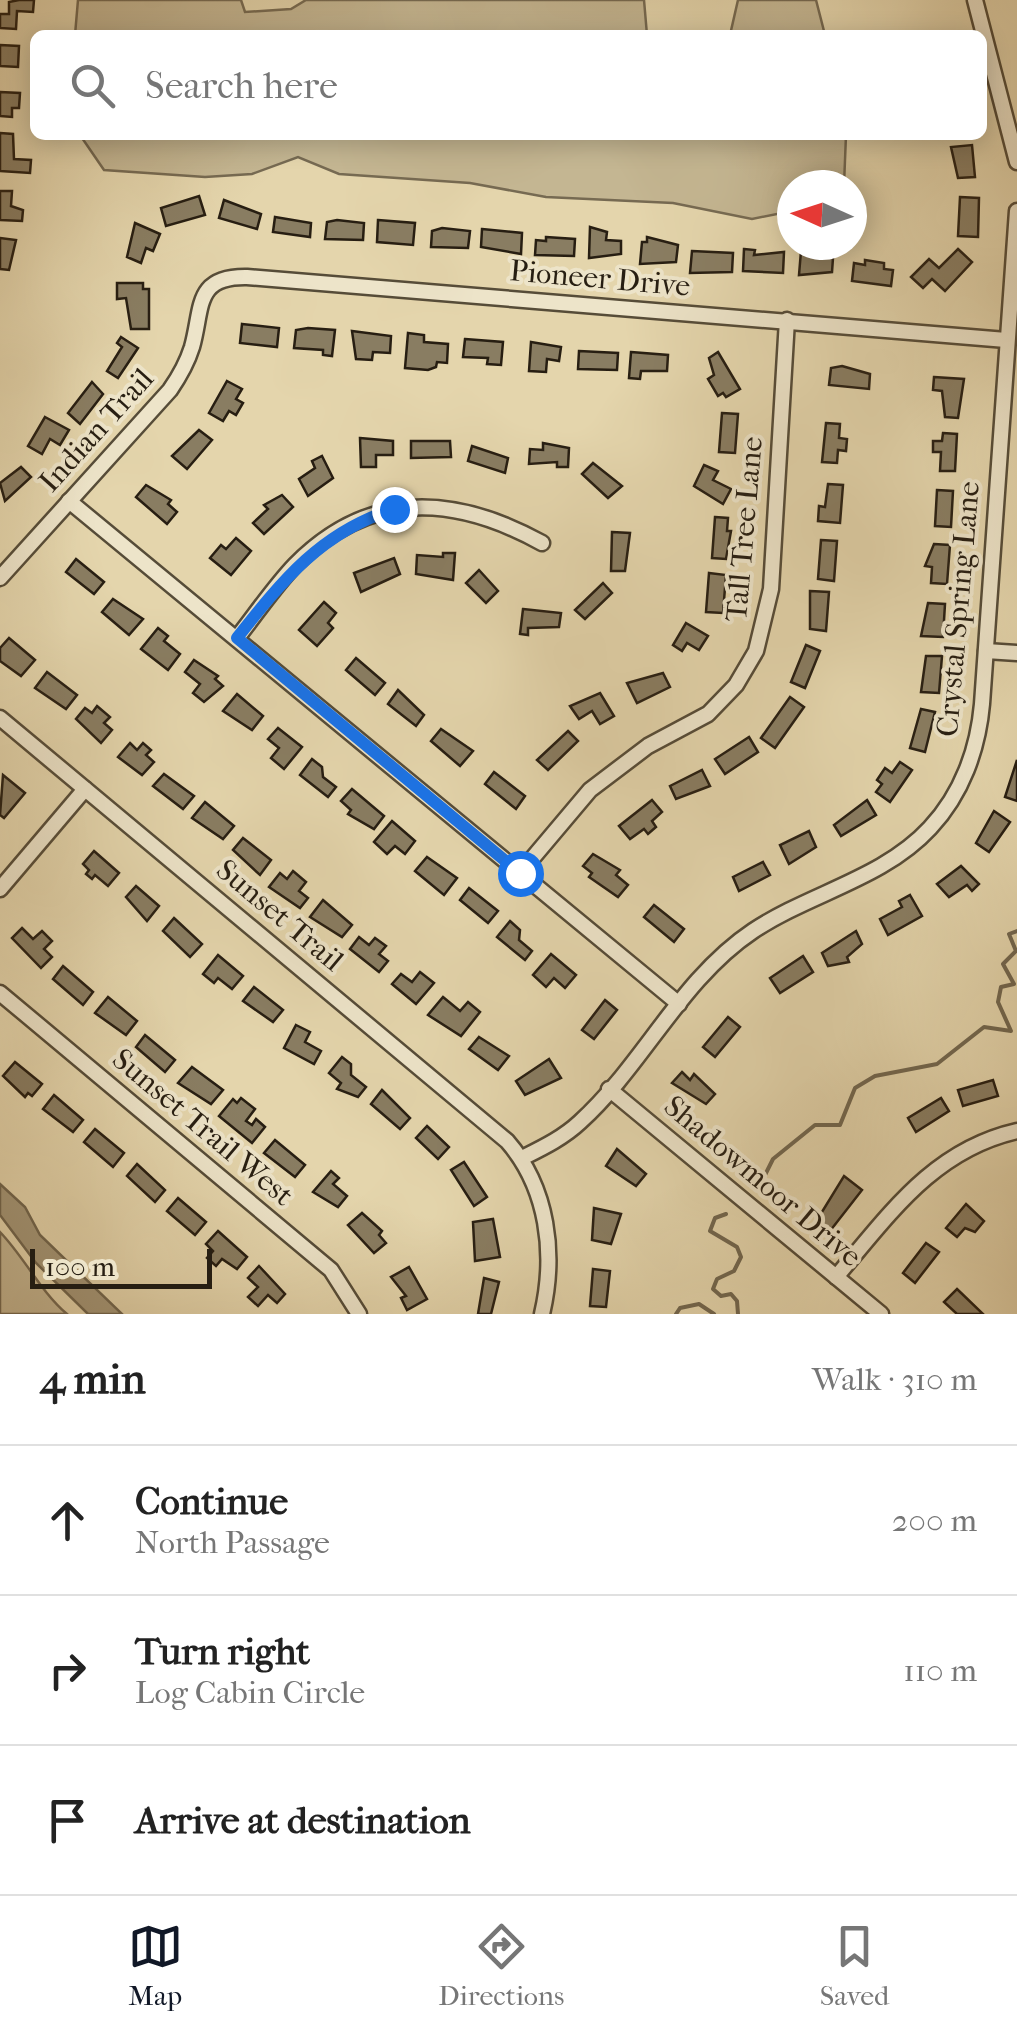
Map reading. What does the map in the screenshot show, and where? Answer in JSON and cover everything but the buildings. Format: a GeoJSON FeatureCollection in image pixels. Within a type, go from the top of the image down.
{"type":"FeatureCollection","features":[{"type":"Feature","properties":{"kind":"street"},"geometry":{"type":"LineString","coordinates":[[975,0],[984,30]]}},
{"type":"Feature","properties":{"kind":"street"},"geometry":{"type":"LineString","coordinates":[[987,41],[1007,109],[1017,162]]}},
{"type":"Feature","properties":{"kind":"street","name":"Crystal Spring Lane"},"geometry":{"type":"LineString","coordinates":[[522,1158],[568,1132],[609,1090],[678,1004],[751,932],[878,868],[930,828],[957,789],[974,749],[986,651],[1017,210]]}},
{"type":"Feature","properties":{"kind":"street","name":"Pioneer Drive"},"geometry":{"type":"LineString","coordinates":[[201,302],[208,288],[223,279],[248,277],[1006,340]]}},
{"type":"Feature","properties":{"kind":"street","name":"Indian Trail"},"geometry":{"type":"LineString","coordinates":[[0,578],[170,390],[188,360],[201,302]]}},
{"type":"Feature","properties":{"kind":"street","name":"Tall Tree Lane"},"geometry":{"type":"LineString","coordinates":[[520,873],[590,790],[648,746],[708,714],[736,685],[756,652],[771,589],[788,320]]}},
{"type":"Feature","properties":{"kind":"street"},"geometry":{"type":"LineString","coordinates":[[69,501],[678,1004]]}},
{"type":"Feature","properties":{"kind":"street"},"geometry":{"type":"LineString","coordinates":[[237,638],[311,551],[348,527],[382,513],[417,506],[458,509],[508,524],[542,543]]}},
{"type":"Feature","properties":{"kind":"street"},"geometry":{"type":"LineString","coordinates":[[986,651],[1017,652]]}},
{"type":"Feature","properties":{"kind":"street","name":"Sunset Trail"},"geometry":{"type":"LineString","coordinates":[[0,718],[488,1122],[522,1158]]}},
{"type":"Feature","properties":{"kind":"street"},"geometry":{"type":"LineString","coordinates":[[0,889],[86,789]]}},
{"type":"Feature","properties":{"kind":"street","name":"Sunset Trail West"},"geometry":{"type":"LineString","coordinates":[[0,993],[305,1246],[340,1281],[359,1314]]}},
{"type":"Feature","properties":{"kind":"street","name":"Shadowmoor Drive"},"geometry":{"type":"LineString","coordinates":[[609,1090],[881,1314]]}},
{"type":"Feature","properties":{"kind":"street"},"geometry":{"type":"LineString","coordinates":[[836,1278],[929,1172],[976,1144],[1017,1132]]}},
{"type":"Feature","properties":{"kind":"street"},"geometry":{"type":"LineString","coordinates":[[522,1158],[541,1204],[548,1238],[549,1276],[542,1314]]}},
{"type":"Feature","properties":{"kind":"shaded area"},"geometry":{"type":"Polygon","coordinates":[[[78,0],[241,0],[245,12],[291,9],[306,0],[644,0],[647,30],[75,30],[78,0]]]}},
{"type":"Feature","properties":{"kind":"shaded area"},"geometry":{"type":"Polygon","coordinates":[[[738,0],[816,0],[824,30],[731,30],[738,0]]]}},
{"type":"Feature","properties":{"kind":"shaded area"},"geometry":{"type":"Polygon","coordinates":[[[83,140],[846,140],[845,170],[777,170],[777,214],[752,219],[673,203],[546,197],[470,183],[339,174],[298,157],[252,174],[205,177],[104,170],[83,140]]]}},
{"type":"Feature","properties":{"kind":"shaded area"},"geometry":{"type":"Polygon","coordinates":[[[0,1184],[25,1207],[40,1235],[122,1314],[88,1314],[36,1263],[0,1215],[0,1184]]]}},
{"type":"Feature","properties":{"kind":"shaded area"},"geometry":{"type":"Polygon","coordinates":[[[0,1232],[49,1295],[67,1314],[0,1314],[0,1232]]]}},
{"type":"Feature","properties":{"kind":"waterway"},"geometry":{"type":"LineString","coordinates":[[753,1184],[763,1179],[773,1159],[815,1125],[840,1125],[855,1088],[875,1076],[937,1064],[984,1027],[1011,1031],[998,1002],[1001,987],[1014,984],[1003,964],[1016,951],[1009,934],[1017,931]]}},
{"type":"Feature","properties":{"kind":"waterway"},"geometry":{"type":"LineString","coordinates":[[726,1214],[715,1218],[710,1231],[737,1247],[741,1257],[734,1271],[717,1279],[713,1289],[721,1296],[731,1294],[737,1301],[738,1314]]}},
{"type":"Feature","properties":{"kind":"waterway"},"geometry":{"type":"LineString","coordinates":[[676,1314],[680,1308],[699,1304],[714,1314]]}},
{"type":"Feature","properties":{"kind":"route"},"geometry":{"type":"LineString","coordinates":[[394,509],[348,527],[311,551],[237,638],[520,873]]}}]}
